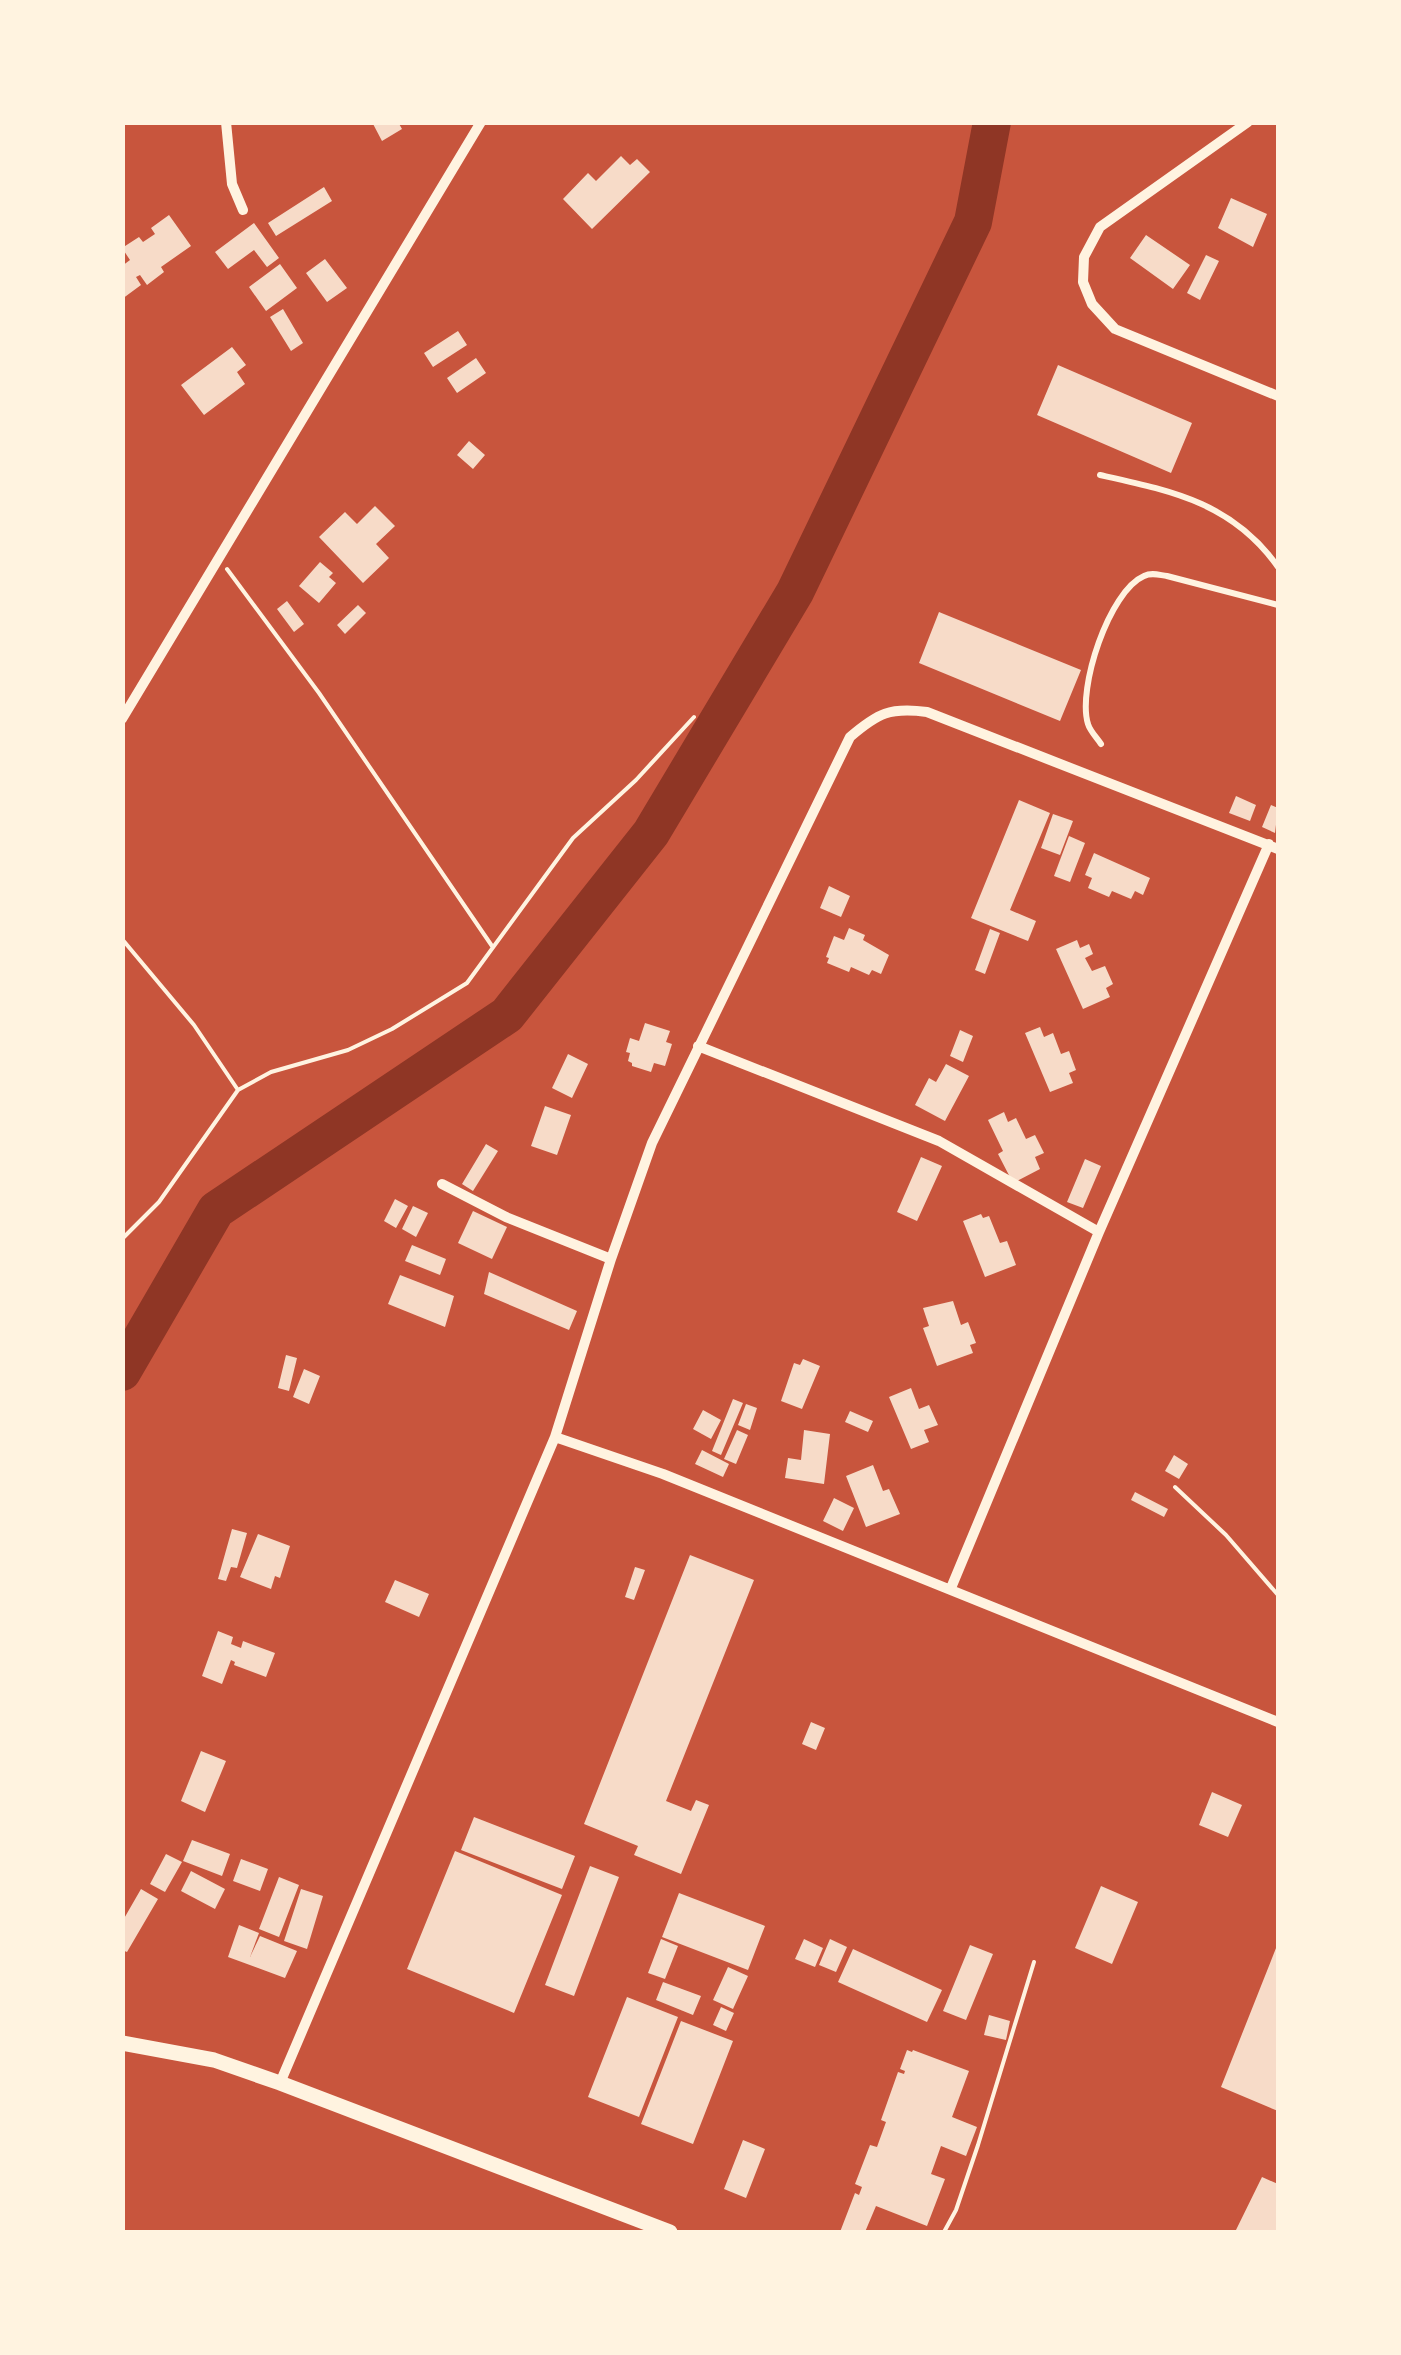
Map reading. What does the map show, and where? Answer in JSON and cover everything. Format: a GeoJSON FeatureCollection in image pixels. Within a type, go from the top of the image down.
{"type":"FeatureCollection","features":[{"type":"Feature","properties":{"kind":"street"},"geometry":{"type":"LineString","coordinates":[[226,122],[232,184],[243,210]]}},
{"type":"Feature","properties":{"kind":"street"},"geometry":{"type":"LineString","coordinates":[[122,718],[481,122]]}},
{"type":"Feature","properties":{"kind":"street"},"geometry":{"type":"LineString","coordinates":[[1248,122],[1100,227],[1084,257],[1082,282],[1092,304],[1115,328],[1278,396]]}},
{"type":"Feature","properties":{"kind":"street"},"geometry":{"type":"LineString","coordinates":[[280,2083],[555,1437],[610,1259],[652,1143],[850,737],[872,719],[898,708],[927,712],[1274,846],[1098,1232],[951,1588]]}},
{"type":"Feature","properties":{"kind":"street"},"geometry":{"type":"LineString","coordinates":[[698,1046],[938,1141],[1098,1232]]}},
{"type":"Feature","properties":{"kind":"street"},"geometry":{"type":"LineString","coordinates":[[442,1184],[506,1217],[610,1259]]}},
{"type":"Feature","properties":{"kind":"street"},"geometry":{"type":"LineString","coordinates":[[555,1437],[663,1474],[1278,1722]]}},
{"type":"Feature","properties":{"kind":"street"},"geometry":{"type":"LineString","coordinates":[[122,2043],[214,2060],[670,2232]]}},
{"type":"Feature","properties":{"kind":"lane"},"geometry":{"type":"LineString","coordinates":[[1100,474],[1171,490],[1233,518],[1261,542],[1278,567]]}},
{"type":"Feature","properties":{"kind":"lane"},"geometry":{"type":"LineString","coordinates":[[1101,744],[1088,725],[1086,687],[1101,637],[1119,602],[1140,577],[1167,576],[1254,602],[1278,605]]}},
{"type":"Feature","properties":{"kind":"path"},"geometry":{"type":"LineString","coordinates":[[218,558],[319,694],[492,947]]}},
{"type":"Feature","properties":{"kind":"path"},"geometry":{"type":"LineString","coordinates":[[122,1240],[158,1202],[238,1090],[271,1072],[348,1050],[392,1029],[466,982],[574,838],[636,780],[694,717]]}},
{"type":"Feature","properties":{"kind":"path"},"geometry":{"type":"LineString","coordinates":[[122,939],[194,1025],[238,1090]]}},
{"type":"Feature","properties":{"kind":"path"},"geometry":{"type":"LineString","coordinates":[[1175,1487],[1226,1534],[1278,1596]]}},
{"type":"Feature","properties":{"kind":"path"},"geometry":{"type":"LineString","coordinates":[[944,2232],[962,2194],[1034,1962]]}},
{"type":"Feature","properties":{"kind":"building"},"geometry":{"type":"Polygon","coordinates":[[[372,122],[398,122],[402,129],[382,141],[372,122]]]}},
{"type":"Feature","properties":{"kind":"building"},"geometry":{"type":"Polygon","coordinates":[[[621,156],[630,165],[637,159],[650,172],[592,229],[563,199],[588,173],[596,181],[621,156]]]}},
{"type":"Feature","properties":{"kind":"building"},"geometry":{"type":"Polygon","coordinates":[[[324,187],[332,201],[276,236],[268,223],[324,187]]]}},
{"type":"Feature","properties":{"kind":"building"},"geometry":{"type":"Polygon","coordinates":[[[1231,198],[1267,214],[1253,247],[1218,228],[1231,198]]]}},
{"type":"Feature","properties":{"kind":"building"},"geometry":{"type":"Polygon","coordinates":[[[169,215],[191,246],[161,267],[164,272],[147,285],[140,275],[136,277],[141,285],[122,299],[122,266],[130,260],[122,248],[139,237],[143,242],[155,234],[151,228],[169,215]]]}},
{"type":"Feature","properties":{"kind":"building"},"geometry":{"type":"Polygon","coordinates":[[[254,223],[279,258],[267,267],[254,250],[228,269],[215,252],[254,223]]]}},
{"type":"Feature","properties":{"kind":"building"},"geometry":{"type":"Polygon","coordinates":[[[1146,235],[1190,265],[1173,289],[1130,258],[1146,235]]]}},
{"type":"Feature","properties":{"kind":"building"},"geometry":{"type":"Polygon","coordinates":[[[1206,255],[1219,261],[1200,300],[1187,293],[1206,255]]]}},
{"type":"Feature","properties":{"kind":"building"},"geometry":{"type":"Polygon","coordinates":[[[325,259],[347,288],[327,302],[306,273],[325,259]]]}},
{"type":"Feature","properties":{"kind":"building"},"geometry":{"type":"Polygon","coordinates":[[[280,264],[297,288],[266,311],[249,287],[280,264]]]}},
{"type":"Feature","properties":{"kind":"building"},"geometry":{"type":"Polygon","coordinates":[[[283,309],[303,343],[291,351],[270,317],[283,309]]]}},
{"type":"Feature","properties":{"kind":"building"},"geometry":{"type":"Polygon","coordinates":[[[458,331],[467,345],[433,367],[424,353],[458,331]]]}},
{"type":"Feature","properties":{"kind":"building"},"geometry":{"type":"Polygon","coordinates":[[[232,347],[246,365],[237,372],[245,384],[204,415],[181,385],[232,347]]]}},
{"type":"Feature","properties":{"kind":"building"},"geometry":{"type":"Polygon","coordinates":[[[476,358],[486,373],[457,393],[447,378],[476,358]]]}},
{"type":"Feature","properties":{"kind":"building"},"geometry":{"type":"Polygon","coordinates":[[[1058,365],[1192,423],[1171,473],[1037,415],[1058,365]]]}},
{"type":"Feature","properties":{"kind":"building"},"geometry":{"type":"Polygon","coordinates":[[[469,441],[485,455],[473,469],[457,455],[469,441]]]}},
{"type":"Feature","properties":{"kind":"building"},"geometry":{"type":"Polygon","coordinates":[[[375,506],[395,526],[376,544],[389,558],[363,583],[319,537],[345,512],[357,524],[375,506]]]}},
{"type":"Feature","properties":{"kind":"building"},"geometry":{"type":"Polygon","coordinates":[[[320,562],[333,573],[329,577],[336,583],[319,603],[299,586],[320,562]]]}},
{"type":"Feature","properties":{"kind":"building"},"geometry":{"type":"Polygon","coordinates":[[[287,601],[304,624],[294,632],[277,609],[287,601]]]}},
{"type":"Feature","properties":{"kind":"building"},"geometry":{"type":"Polygon","coordinates":[[[358,605],[366,613],[345,634],[337,625],[358,605]]]}},
{"type":"Feature","properties":{"kind":"building"},"geometry":{"type":"Polygon","coordinates":[[[939,612],[1081,670],[1060,721],[919,663],[939,612]]]}},
{"type":"Feature","properties":{"kind":"building"},"geometry":{"type":"Polygon","coordinates":[[[1236,796],[1256,805],[1250,821],[1229,813],[1236,796]]]}},
{"type":"Feature","properties":{"kind":"building"},"geometry":{"type":"Polygon","coordinates":[[[1019,800],[1050,813],[1010,910],[1036,921],[1028,941],[971,918],[1019,800]]]}},
{"type":"Feature","properties":{"kind":"building"},"geometry":{"type":"Polygon","coordinates":[[[1271,805],[1278,808],[1275,833],[1262,827],[1271,805]]]}},
{"type":"Feature","properties":{"kind":"building"},"geometry":{"type":"Polygon","coordinates":[[[1053,814],[1073,821],[1060,855],[1041,848],[1053,814]]]}},
{"type":"Feature","properties":{"kind":"building"},"geometry":{"type":"Polygon","coordinates":[[[1069,836],[1085,843],[1070,882],[1054,876],[1069,836]]]}},
{"type":"Feature","properties":{"kind":"building"},"geometry":{"type":"Polygon","coordinates":[[[1094,853],[1150,878],[1143,895],[1135,891],[1131,899],[1112,891],[1109,897],[1088,888],[1092,878],[1085,875],[1094,853]]]}},
{"type":"Feature","properties":{"kind":"building"},"geometry":{"type":"Polygon","coordinates":[[[829,886],[850,896],[841,917],[820,908],[829,886]]]}},
{"type":"Feature","properties":{"kind":"building"},"geometry":{"type":"Polygon","coordinates":[[[849,928],[865,935],[863,940],[889,955],[881,974],[872,970],[869,975],[851,967],[849,972],[827,963],[834,936],[844,940],[849,928]]]}},
{"type":"Feature","properties":{"kind":"building"},"geometry":{"type":"Polygon","coordinates":[[[990,929],[1000,933],[985,974],[975,970],[990,929]]]}},
{"type":"Feature","properties":{"kind":"building"},"geometry":{"type":"Polygon","coordinates":[[[1077,940],[1080,948],[1089,944],[1093,954],[1085,958],[1092,971],[1105,966],[1113,984],[1106,988],[1110,997],[1083,1009],[1056,949],[1077,940]]]}},
{"type":"Feature","properties":{"kind":"building"},"geometry":{"type":"Polygon","coordinates":[[[645,1023],[670,1031],[666,1042],[672,1044],[665,1066],[654,1063],[651,1072],[632,1066],[628,1061],[630,1053],[626,1052],[630,1038],[639,1041],[645,1023]]]}},
{"type":"Feature","properties":{"kind":"building"},"geometry":{"type":"Polygon","coordinates":[[[1040,1027],[1044,1037],[1053,1033],[1061,1054],[1069,1051],[1076,1070],[1069,1073],[1073,1083],[1050,1092],[1025,1033],[1040,1027]]]}},
{"type":"Feature","properties":{"kind":"building"},"geometry":{"type":"Polygon","coordinates":[[[960,1030],[973,1036],[963,1062],[950,1056],[960,1030]]]}},
{"type":"Feature","properties":{"kind":"building"},"geometry":{"type":"Polygon","coordinates":[[[568,1054],[588,1064],[572,1098],[552,1088],[568,1054]]]}},
{"type":"Feature","properties":{"kind":"building"},"geometry":{"type":"Polygon","coordinates":[[[946,1064],[969,1076],[945,1121],[915,1105],[929,1078],[936,1082],[946,1064]]]}},
{"type":"Feature","properties":{"kind":"building"},"geometry":{"type":"Polygon","coordinates":[[[545,1106],[571,1115],[557,1155],[531,1146],[545,1106]]]}},
{"type":"Feature","properties":{"kind":"building"},"geometry":{"type":"Polygon","coordinates":[[[1004,1112],[1008,1122],[1016,1118],[1026,1139],[1035,1135],[1044,1153],[1035,1157],[1040,1169],[1013,1183],[998,1154],[1003,1151],[988,1120],[1004,1112]]]}},
{"type":"Feature","properties":{"kind":"building"},"geometry":{"type":"Polygon","coordinates":[[[486,1144],[498,1151],[473,1191],[462,1184],[486,1144]]]}},
{"type":"Feature","properties":{"kind":"building"},"geometry":{"type":"Polygon","coordinates":[[[921,1157],[942,1166],[917,1221],[897,1212],[921,1157]]]}},
{"type":"Feature","properties":{"kind":"building"},"geometry":{"type":"Polygon","coordinates":[[[1085,1159],[1101,1166],[1083,1208],[1067,1202],[1085,1159]]]}},
{"type":"Feature","properties":{"kind":"building"},"geometry":{"type":"Polygon","coordinates":[[[395,1199],[408,1206],[396,1228],[384,1221],[395,1199]]]}},
{"type":"Feature","properties":{"kind":"building"},"geometry":{"type":"Polygon","coordinates":[[[413,1206],[428,1213],[416,1237],[402,1229],[413,1206]]]}},
{"type":"Feature","properties":{"kind":"building"},"geometry":{"type":"Polygon","coordinates":[[[473,1211],[507,1227],[492,1259],[458,1243],[473,1211]]]}},
{"type":"Feature","properties":{"kind":"building"},"geometry":{"type":"Polygon","coordinates":[[[981,1214],[983,1218],[989,1216],[1000,1243],[1007,1241],[1016,1265],[985,1277],[963,1221],[981,1214]]]}},
{"type":"Feature","properties":{"kind":"building"},"geometry":{"type":"Polygon","coordinates":[[[412,1245],[446,1259],[440,1275],[405,1261],[412,1245]]]}},
{"type":"Feature","properties":{"kind":"building"},"geometry":{"type":"Polygon","coordinates":[[[489,1272],[577,1311],[569,1330],[484,1294],[489,1272]]]}},
{"type":"Feature","properties":{"kind":"building"},"geometry":{"type":"Polygon","coordinates":[[[400,1275],[454,1296],[445,1327],[388,1304],[400,1275]]]}},
{"type":"Feature","properties":{"kind":"building"},"geometry":{"type":"Polygon","coordinates":[[[953,1301],[961,1325],[968,1322],[976,1343],[970,1345],[973,1353],[937,1366],[923,1328],[929,1326],[923,1308],[953,1301]]]}},
{"type":"Feature","properties":{"kind":"building"},"geometry":{"type":"Polygon","coordinates":[[[286,1355],[297,1358],[289,1391],[278,1388],[286,1355]]]}},
{"type":"Feature","properties":{"kind":"building"},"geometry":{"type":"Polygon","coordinates":[[[803,1359],[820,1366],[802,1409],[781,1401],[794,1363],[800,1365],[803,1359]]]}},
{"type":"Feature","properties":{"kind":"building"},"geometry":{"type":"Polygon","coordinates":[[[304,1369],[320,1376],[309,1404],[293,1397],[304,1369]]]}},
{"type":"Feature","properties":{"kind":"building"},"geometry":{"type":"Polygon","coordinates":[[[911,1388],[919,1409],[929,1405],[938,1425],[924,1430],[929,1442],[911,1449],[889,1397],[911,1388]]]}},
{"type":"Feature","properties":{"kind":"building"},"geometry":{"type":"Polygon","coordinates":[[[733,1399],[743,1403],[721,1455],[712,1451],[733,1399]]]}},
{"type":"Feature","properties":{"kind":"building"},"geometry":{"type":"Polygon","coordinates":[[[746,1404],[757,1408],[750,1430],[738,1425],[746,1404]]]}},
{"type":"Feature","properties":{"kind":"building"},"geometry":{"type":"Polygon","coordinates":[[[703,1410],[721,1420],[711,1439],[693,1429],[703,1410]]]}},
{"type":"Feature","properties":{"kind":"building"},"geometry":{"type":"Polygon","coordinates":[[[850,1411],[873,1421],[868,1432],[845,1422],[850,1411]]]}},
{"type":"Feature","properties":{"kind":"building"},"geometry":{"type":"Polygon","coordinates":[[[737,1430],[748,1435],[736,1464],[724,1459],[737,1430]]]}},
{"type":"Feature","properties":{"kind":"building"},"geometry":{"type":"Polygon","coordinates":[[[804,1430],[830,1434],[824,1484],[785,1478],[788,1458],[801,1460],[804,1430]]]}},
{"type":"Feature","properties":{"kind":"building"},"geometry":{"type":"Polygon","coordinates":[[[702,1450],[729,1464],[723,1477],[695,1464],[702,1450]]]}},
{"type":"Feature","properties":{"kind":"building"},"geometry":{"type":"Polygon","coordinates":[[[1174,1455],[1188,1464],[1179,1479],[1165,1471],[1174,1455]]]}},
{"type":"Feature","properties":{"kind":"building"},"geometry":{"type":"Polygon","coordinates":[[[873,1465],[883,1491],[889,1489],[900,1514],[866,1527],[846,1476],[873,1465]]]}},
{"type":"Feature","properties":{"kind":"building"},"geometry":{"type":"Polygon","coordinates":[[[1135,1492],[1168,1509],[1164,1517],[1131,1500],[1135,1492]]]}},
{"type":"Feature","properties":{"kind":"building"},"geometry":{"type":"Polygon","coordinates":[[[834,1498],[854,1508],[843,1531],[823,1521],[834,1498]]]}},
{"type":"Feature","properties":{"kind":"building"},"geometry":{"type":"Polygon","coordinates":[[[232,1529],[247,1533],[237,1568],[231,1567],[226,1581],[218,1579],[232,1529]]]}},
{"type":"Feature","properties":{"kind":"building"},"geometry":{"type":"Polygon","coordinates":[[[258,1534],[290,1546],[280,1578],[275,1576],[271,1589],[240,1577],[258,1534]]]}},
{"type":"Feature","properties":{"kind":"building"},"geometry":{"type":"Polygon","coordinates":[[[690,1555],[754,1580],[666,1801],[691,1811],[696,1800],[709,1805],[681,1874],[634,1855],[638,1846],[584,1824],[690,1555]]]}},
{"type":"Feature","properties":{"kind":"building"},"geometry":{"type":"Polygon","coordinates":[[[635,1567],[645,1570],[634,1600],[625,1597],[635,1567]]]}},
{"type":"Feature","properties":{"kind":"building"},"geometry":{"type":"Polygon","coordinates":[[[395,1580],[429,1594],[419,1617],[385,1602],[395,1580]]]}},
{"type":"Feature","properties":{"kind":"building"},"geometry":{"type":"Polygon","coordinates":[[[218,1631],[233,1637],[231,1644],[241,1648],[243,1641],[275,1653],[266,1677],[234,1665],[231,1660],[222,1684],[202,1676],[218,1631]]]}},
{"type":"Feature","properties":{"kind":"building"},"geometry":{"type":"Polygon","coordinates":[[[811,1722],[825,1728],[816,1750],[802,1744],[811,1722]]]}},
{"type":"Feature","properties":{"kind":"building"},"geometry":{"type":"Polygon","coordinates":[[[201,1751],[226,1761],[205,1812],[181,1801],[201,1751]]]}},
{"type":"Feature","properties":{"kind":"building"},"geometry":{"type":"Polygon","coordinates":[[[1212,1792],[1242,1805],[1228,1837],[1199,1825],[1212,1792]]]}},
{"type":"Feature","properties":{"kind":"building"},"geometry":{"type":"Polygon","coordinates":[[[474,1817],[575,1856],[562,1889],[461,1850],[474,1817]]]}},
{"type":"Feature","properties":{"kind":"building"},"geometry":{"type":"Polygon","coordinates":[[[192,1840],[230,1854],[222,1876],[183,1861],[192,1840]]]}},
{"type":"Feature","properties":{"kind":"building"},"geometry":{"type":"Polygon","coordinates":[[[455,1851],[562,1895],[514,2013],[407,1969],[455,1851]]]}},
{"type":"Feature","properties":{"kind":"building"},"geometry":{"type":"Polygon","coordinates":[[[166,1854],[182,1862],[165,1892],[150,1884],[166,1854]]]}},
{"type":"Feature","properties":{"kind":"building"},"geometry":{"type":"Polygon","coordinates":[[[241,1859],[268,1869],[260,1891],[233,1881],[241,1859]]]}},
{"type":"Feature","properties":{"kind":"building"},"geometry":{"type":"Polygon","coordinates":[[[590,1866],[619,1877],[574,1996],[545,1985],[590,1866]]]}},
{"type":"Feature","properties":{"kind":"building"},"geometry":{"type":"Polygon","coordinates":[[[191,1871],[225,1889],[215,1909],[181,1891],[191,1871]]]}},
{"type":"Feature","properties":{"kind":"building"},"geometry":{"type":"Polygon","coordinates":[[[279,1877],[299,1885],[279,1937],[259,1929],[279,1877]]]}},
{"type":"Feature","properties":{"kind":"building"},"geometry":{"type":"Polygon","coordinates":[[[1101,1886],[1138,1902],[1112,1964],[1075,1948],[1101,1886]]]}},
{"type":"Feature","properties":{"kind":"building"},"geometry":{"type":"Polygon","coordinates":[[[141,1889],[158,1899],[127,1952],[122,1950],[122,1922],[141,1889]]]}},
{"type":"Feature","properties":{"kind":"building"},"geometry":{"type":"Polygon","coordinates":[[[301,1889],[323,1896],[307,1949],[284,1941],[301,1889]]]}},
{"type":"Feature","properties":{"kind":"building"},"geometry":{"type":"Polygon","coordinates":[[[679,1893],[765,1926],[748,1970],[662,1937],[679,1893]]]}},
{"type":"Feature","properties":{"kind":"building"},"geometry":{"type":"Polygon","coordinates":[[[239,1925],[259,1933],[250,1957],[260,1936],[297,1951],[285,1978],[228,1957],[239,1925]]]}},
{"type":"Feature","properties":{"kind":"building"},"geometry":{"type":"Polygon","coordinates":[[[661,1939],[678,1946],[665,1979],[648,1973],[661,1939]]]}},
{"type":"Feature","properties":{"kind":"building"},"geometry":{"type":"Polygon","coordinates":[[[804,1939],[823,1948],[815,1967],[795,1959],[804,1939]]]}},
{"type":"Feature","properties":{"kind":"building"},"geometry":{"type":"Polygon","coordinates":[[[830,1939],[847,1947],[836,1972],[819,1965],[830,1939]]]}},
{"type":"Feature","properties":{"kind":"building"},"geometry":{"type":"Polygon","coordinates":[[[1278,1943],[1278,2111],[1221,2087],[1278,1943]]]}},
{"type":"Feature","properties":{"kind":"building"},"geometry":{"type":"Polygon","coordinates":[[[970,1945],[993,1954],[966,2020],[943,2011],[970,1945]]]}},
{"type":"Feature","properties":{"kind":"building"},"geometry":{"type":"Polygon","coordinates":[[[853,1949],[942,1990],[927,2022],[838,1982],[853,1949]]]}},
{"type":"Feature","properties":{"kind":"building"},"geometry":{"type":"Polygon","coordinates":[[[728,1967],[748,1976],[733,2009],[713,2000],[728,1967]]]}},
{"type":"Feature","properties":{"kind":"building"},"geometry":{"type":"Polygon","coordinates":[[[663,1982],[701,1996],[693,2015],[656,2000],[663,1982]]]}},
{"type":"Feature","properties":{"kind":"building"},"geometry":{"type":"Polygon","coordinates":[[[627,1997],[678,2017],[639,2117],[588,2097],[627,1997]]]}},
{"type":"Feature","properties":{"kind":"building"},"geometry":{"type":"Polygon","coordinates":[[[721,2007],[734,2013],[726,2031],[713,2025],[721,2007]]]}},
{"type":"Feature","properties":{"kind":"building"},"geometry":{"type":"Polygon","coordinates":[[[989,2015],[1010,2021],[1006,2040],[984,2035],[989,2015]]]}},
{"type":"Feature","properties":{"kind":"building"},"geometry":{"type":"Polygon","coordinates":[[[681,2021],[733,2041],[693,2144],[641,2124],[681,2021]]]}},
{"type":"Feature","properties":{"kind":"building"},"geometry":{"type":"Polygon","coordinates":[[[907,2050],[969,2071],[952,2117],[977,2127],[966,2156],[941,2146],[931,2174],[945,2179],[927,2226],[876,2206],[865,2232],[840,2232],[855,2193],[859,2195],[862,2187],[855,2184],[870,2145],[877,2147],[886,2122],[881,2120],[898,2072],[904,2074],[900,2069],[907,2050]]]}},
{"type":"Feature","properties":{"kind":"building"},"geometry":{"type":"Polygon","coordinates":[[[743,2140],[765,2149],[746,2198],[724,2189],[743,2140]]]}},
{"type":"Feature","properties":{"kind":"building"},"geometry":{"type":"Polygon","coordinates":[[[1262,2177],[1278,2184],[1278,2232],[1235,2232],[1262,2177]]]}},
{"type":"Feature","properties":{"kind":"waterway"},"geometry":{"type":"LineString","coordinates":[[122,1372],[216,1210],[507,1015],[651,833],[795,592],[973,222],[992,122]]}}]}
